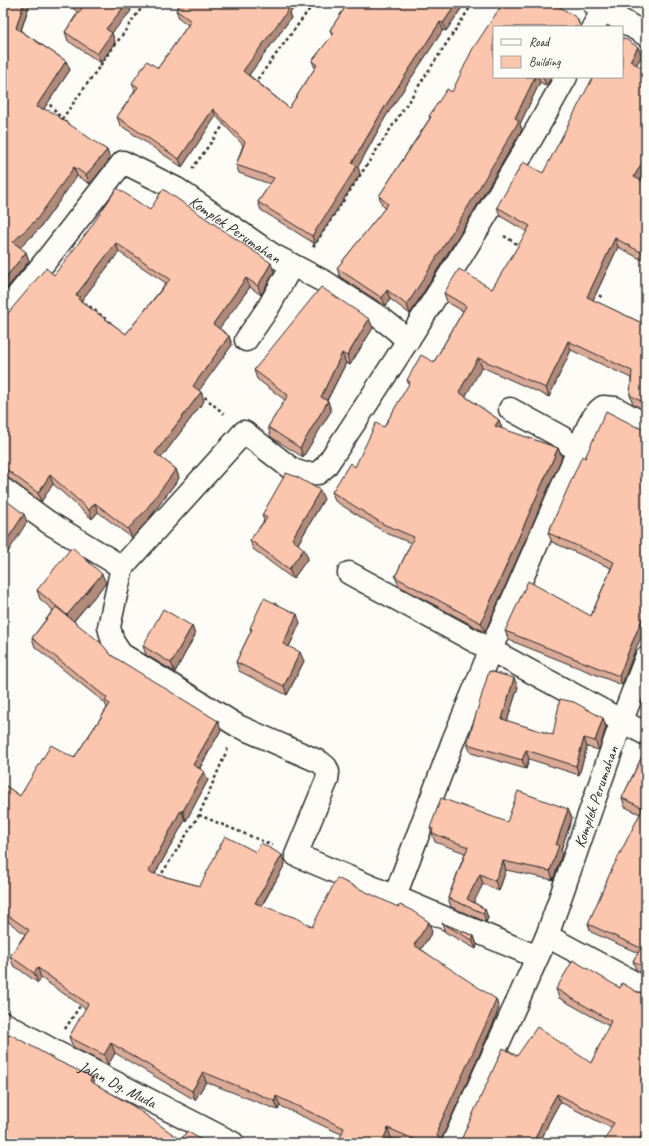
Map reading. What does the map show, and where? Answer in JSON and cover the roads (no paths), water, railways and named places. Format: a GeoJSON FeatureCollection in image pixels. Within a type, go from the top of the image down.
{"type":"FeatureCollection","features":[{"type":"Feature","properties":{"kind":"street"},"geometry":{"type":"LineString","coordinates":[[596,13],[646,35]]}},
{"type":"Feature","properties":{"kind":"street"},"geometry":{"type":"LineString","coordinates":[[537,957],[296,855],[327,780],[328,772],[326,767],[307,756],[238,726],[121,654],[113,642],[109,627],[122,567],[244,432],[293,470],[305,474],[318,473],[326,466],[408,341],[482,222],[565,78]]}},
{"type":"Feature","properties":{"kind":"street","name":"Komplek Perumahan"},"geometry":{"type":"LineString","coordinates":[[3,313],[123,162],[177,189],[273,256],[325,282],[382,319],[408,341]]}},
{"type":"Feature","properties":{"kind":"street"},"geometry":{"type":"LineString","coordinates":[[246,340],[296,267]]}},
{"type":"Feature","properties":{"kind":"street"},"geometry":{"type":"LineString","coordinates":[[395,896],[453,741],[491,649],[593,418],[603,407],[615,408],[646,425]]}},
{"type":"Feature","properties":{"kind":"street"},"geometry":{"type":"LineString","coordinates":[[510,409],[562,438],[577,453]]}},
{"type":"Feature","properties":{"kind":"street"},"geometry":{"type":"LineString","coordinates":[[3,489],[48,522],[122,567]]}},
{"type":"Feature","properties":{"kind":"street"},"geometry":{"type":"LineString","coordinates":[[349,573],[646,734]]}},
{"type":"Feature","properties":{"kind":"street","name":"Komplek Perumahan"},"geometry":{"type":"LineString","coordinates":[[453,1143],[547,936],[622,720],[646,658]]}},
{"type":"Feature","properties":{"kind":"street"},"geometry":{"type":"LineString","coordinates":[[547,936],[646,989]]}},
{"type":"Feature","properties":{"kind":"street","name":"Jalan Dg. Muda"},"geometry":{"type":"LineString","coordinates":[[3,1022],[52,1050],[233,1143]]}}]}
